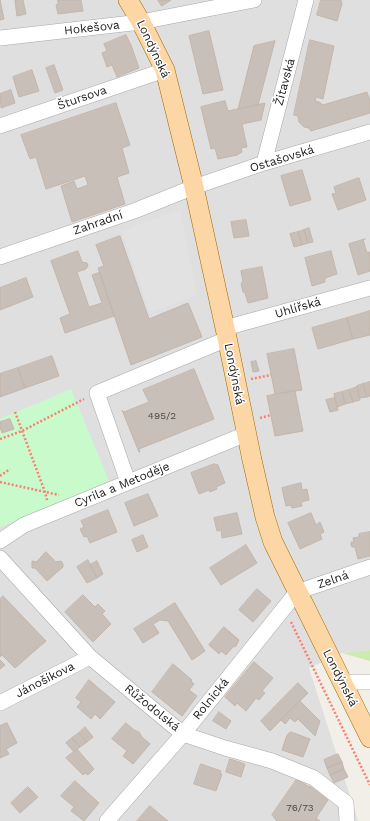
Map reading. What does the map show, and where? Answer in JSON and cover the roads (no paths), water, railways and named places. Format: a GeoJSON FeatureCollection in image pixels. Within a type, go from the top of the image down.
{"type":"FeatureCollection","features":[{"type":"Feature","properties":{"kind":"main road","name":"Londýnská"},"geometry":{"type":"LineString","coordinates":[[128,0],[141,22],[165,70],[194,187],[246,434],[269,530],[273,542],[297,592],[370,738]]}},
{"type":"Feature","properties":{"kind":"street","name":"Hokešova"},"geometry":{"type":"LineString","coordinates":[[0,38],[141,22],[254,0]]}},
{"type":"Feature","properties":{"kind":"street","name":"Žitavská"},"geometry":{"type":"LineString","coordinates":[[264,164],[306,0]]}},
{"type":"Feature","properties":{"kind":"street","name":"Štursova"},"geometry":{"type":"LineString","coordinates":[[0,126],[165,70]]}},
{"type":"Feature","properties":{"kind":"street","name":"Ostašovská"},"geometry":{"type":"LineString","coordinates":[[194,187],[370,132]]}},
{"type":"Feature","properties":{"kind":"street","name":"Zahradní"},"geometry":{"type":"LineString","coordinates":[[0,257],[134,211],[194,187]]}},
{"type":"Feature","properties":{"kind":"street","name":"Uhlířská"},"geometry":{"type":"LineString","coordinates":[[226,334],[370,288]]}},
{"type":"Feature","properties":{"kind":"street"},"geometry":{"type":"LineString","coordinates":[[128,482],[97,393],[226,334]]}},
{"type":"Feature","properties":{"kind":"street","name":"Cyrila a Metoděje"},"geometry":{"type":"LineString","coordinates":[[0,542],[24,525],[246,434]]}},
{"type":"Feature","properties":{"kind":"street","name":"Růžodolská"},"geometry":{"type":"LineString","coordinates":[[0,558],[90,657],[183,734],[225,748],[272,761],[314,778],[346,804],[347,821]]}},
{"type":"Feature","properties":{"kind":"street","name":"Zelná"},"geometry":{"type":"LineString","coordinates":[[297,592],[370,567]]}},
{"type":"Feature","properties":{"kind":"street","name":"Rolnická"},"geometry":{"type":"LineString","coordinates":[[107,821],[183,734],[297,592]]}},
{"type":"Feature","properties":{"kind":"street","name":"Jánošíkova"},"geometry":{"type":"LineString","coordinates":[[0,703],[90,657]]}},
{"type":"Feature","properties":{"kind":"street"},"geometry":{"type":"LineString","coordinates":[[342,682],[370,682]]}}]}
